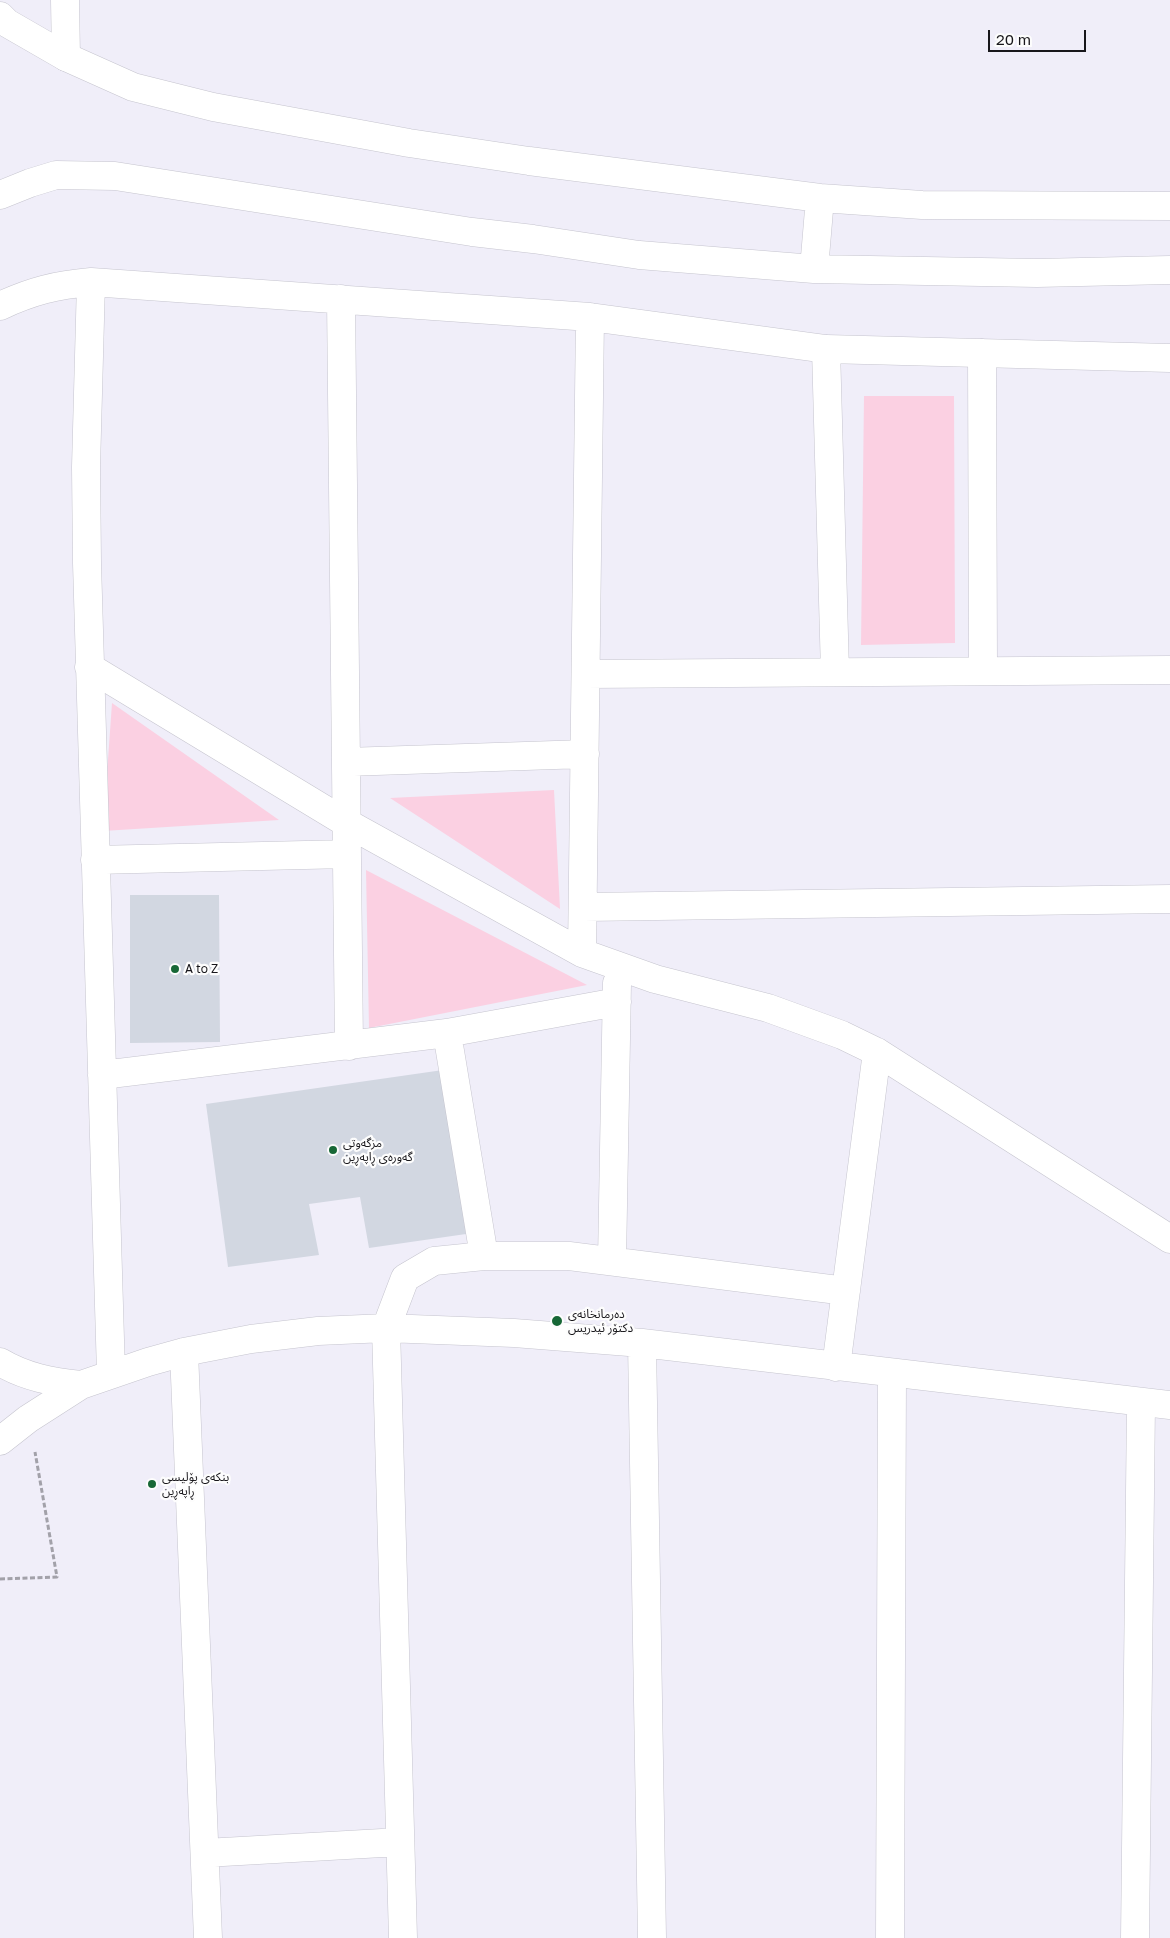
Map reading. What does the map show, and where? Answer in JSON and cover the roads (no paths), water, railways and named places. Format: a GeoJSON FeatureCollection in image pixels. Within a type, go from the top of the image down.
{"type":"FeatureCollection","features":[{"type":"Feature","properties":{"kind":"street"},"geometry":{"type":"LineString","coordinates":[[65,0],[66,57]]}},
{"type":"Feature","properties":{"kind":"street"},"geometry":{"type":"LineString","coordinates":[[0,16],[7,23],[66,57],[133,87],[213,107],[409,143],[529,161],[820,198],[922,205],[1170,206]]}},
{"type":"Feature","properties":{"kind":"street"},"geometry":{"type":"LineString","coordinates":[[0,195],[56,175],[115,176],[472,232],[639,255],[814,269],[1037,273],[1170,270]]}},
{"type":"Feature","properties":{"kind":"street"},"geometry":{"type":"LineString","coordinates":[[814,269],[820,198]]}},
{"type":"Feature","properties":{"kind":"street"},"geometry":{"type":"LineString","coordinates":[[91,282],[86,467],[89,667],[111,1373]]}},
{"type":"Feature","properties":{"kind":"street"},"geometry":{"type":"LineString","coordinates":[[0,306],[25,294],[57,285],[91,282],[590,317],[826,349],[1170,358]]}},
{"type":"Feature","properties":{"kind":"street"},"geometry":{"type":"LineString","coordinates":[[340,299],[349,1046]]}},
{"type":"Feature","properties":{"kind":"street"},"geometry":{"type":"LineString","coordinates":[[582,953],[590,317]]}},
{"type":"Feature","properties":{"kind":"street"},"geometry":{"type":"LineString","coordinates":[[826,349],[835,672]]}},
{"type":"Feature","properties":{"kind":"street"},"geometry":{"type":"LineString","coordinates":[[982,353],[983,671]]}},
{"type":"Feature","properties":{"kind":"street"},"geometry":{"type":"LineString","coordinates":[[89,667],[345,822],[582,953],[655,979],[768,1008],[842,1035],[877,1052],[1170,1239]]}},
{"type":"Feature","properties":{"kind":"street"},"geometry":{"type":"LineString","coordinates":[[586,674],[1170,670]]}},
{"type":"Feature","properties":{"kind":"street"},"geometry":{"type":"LineString","coordinates":[[346,762],[585,754]]}},
{"type":"Feature","properties":{"kind":"street"},"geometry":{"type":"LineString","coordinates":[[95,860],[347,854]]}},
{"type":"Feature","properties":{"kind":"street"},"geometry":{"type":"LineString","coordinates":[[584,907],[1170,899]]}},
{"type":"Feature","properties":{"kind":"street"},"geometry":{"type":"LineString","coordinates":[[612,1261],[618,966]]}},
{"type":"Feature","properties":{"kind":"street"},"geometry":{"type":"LineString","coordinates":[[102,1075],[447,1033],[617,1002]]}},
{"type":"Feature","properties":{"kind":"street"},"geometry":{"type":"LineString","coordinates":[[447,1033],[484,1256]]}},
{"type":"Feature","properties":{"kind":"street"},"geometry":{"type":"LineString","coordinates":[[836,1367],[877,1052]]}},
{"type":"Feature","properties":{"kind":"street"},"geometry":{"type":"LineString","coordinates":[[403,1938],[386,1328],[404,1278],[434,1261],[484,1256],[569,1256],[846,1290]]}},
{"type":"Feature","properties":{"kind":"street"},"geometry":{"type":"LineString","coordinates":[[0,1441],[28,1419],[81,1385],[111,1373],[184,1352],[261,1338],[318,1331],[386,1328],[514,1333],[642,1342],[1170,1406]]}},
{"type":"Feature","properties":{"kind":"street"},"geometry":{"type":"LineString","coordinates":[[642,1342],[652,1938]]}},
{"type":"Feature","properties":{"kind":"street"},"geometry":{"type":"LineString","coordinates":[[184,1352],[208,1938]]}},
{"type":"Feature","properties":{"kind":"street"},"geometry":{"type":"LineString","coordinates":[[0,1362],[31,1376],[81,1385]]}},
{"type":"Feature","properties":{"kind":"street"},"geometry":{"type":"LineString","coordinates":[[890,1938],[892,1373]]}},
{"type":"Feature","properties":{"kind":"street"},"geometry":{"type":"LineString","coordinates":[[1135,1938],[1141,1403]]}},
{"type":"Feature","properties":{"kind":"street"},"geometry":{"type":"LineString","coordinates":[[205,1853],[400,1842]]}},
{"type":"Feature","properties":{"kind":"place","name":"A to Z"},"geometry":{"type":"Point","coordinates":[175,969]}},
{"type":"Feature","properties":{"kind":"place","name":"مزگەوتی گەورەی ڕاپەڕین"},"geometry":{"type":"Point","coordinates":[333,1150]}},
{"type":"Feature","properties":{"kind":"place","name":"دەرمانخانەی دکتۆر ئیدریس"},"geometry":{"type":"Point","coordinates":[557,1321]}},
{"type":"Feature","properties":{"kind":"place","name":"بنکەی پۆلیسی ڕاپەڕین"},"geometry":{"type":"Point","coordinates":[152,1484]}}]}
